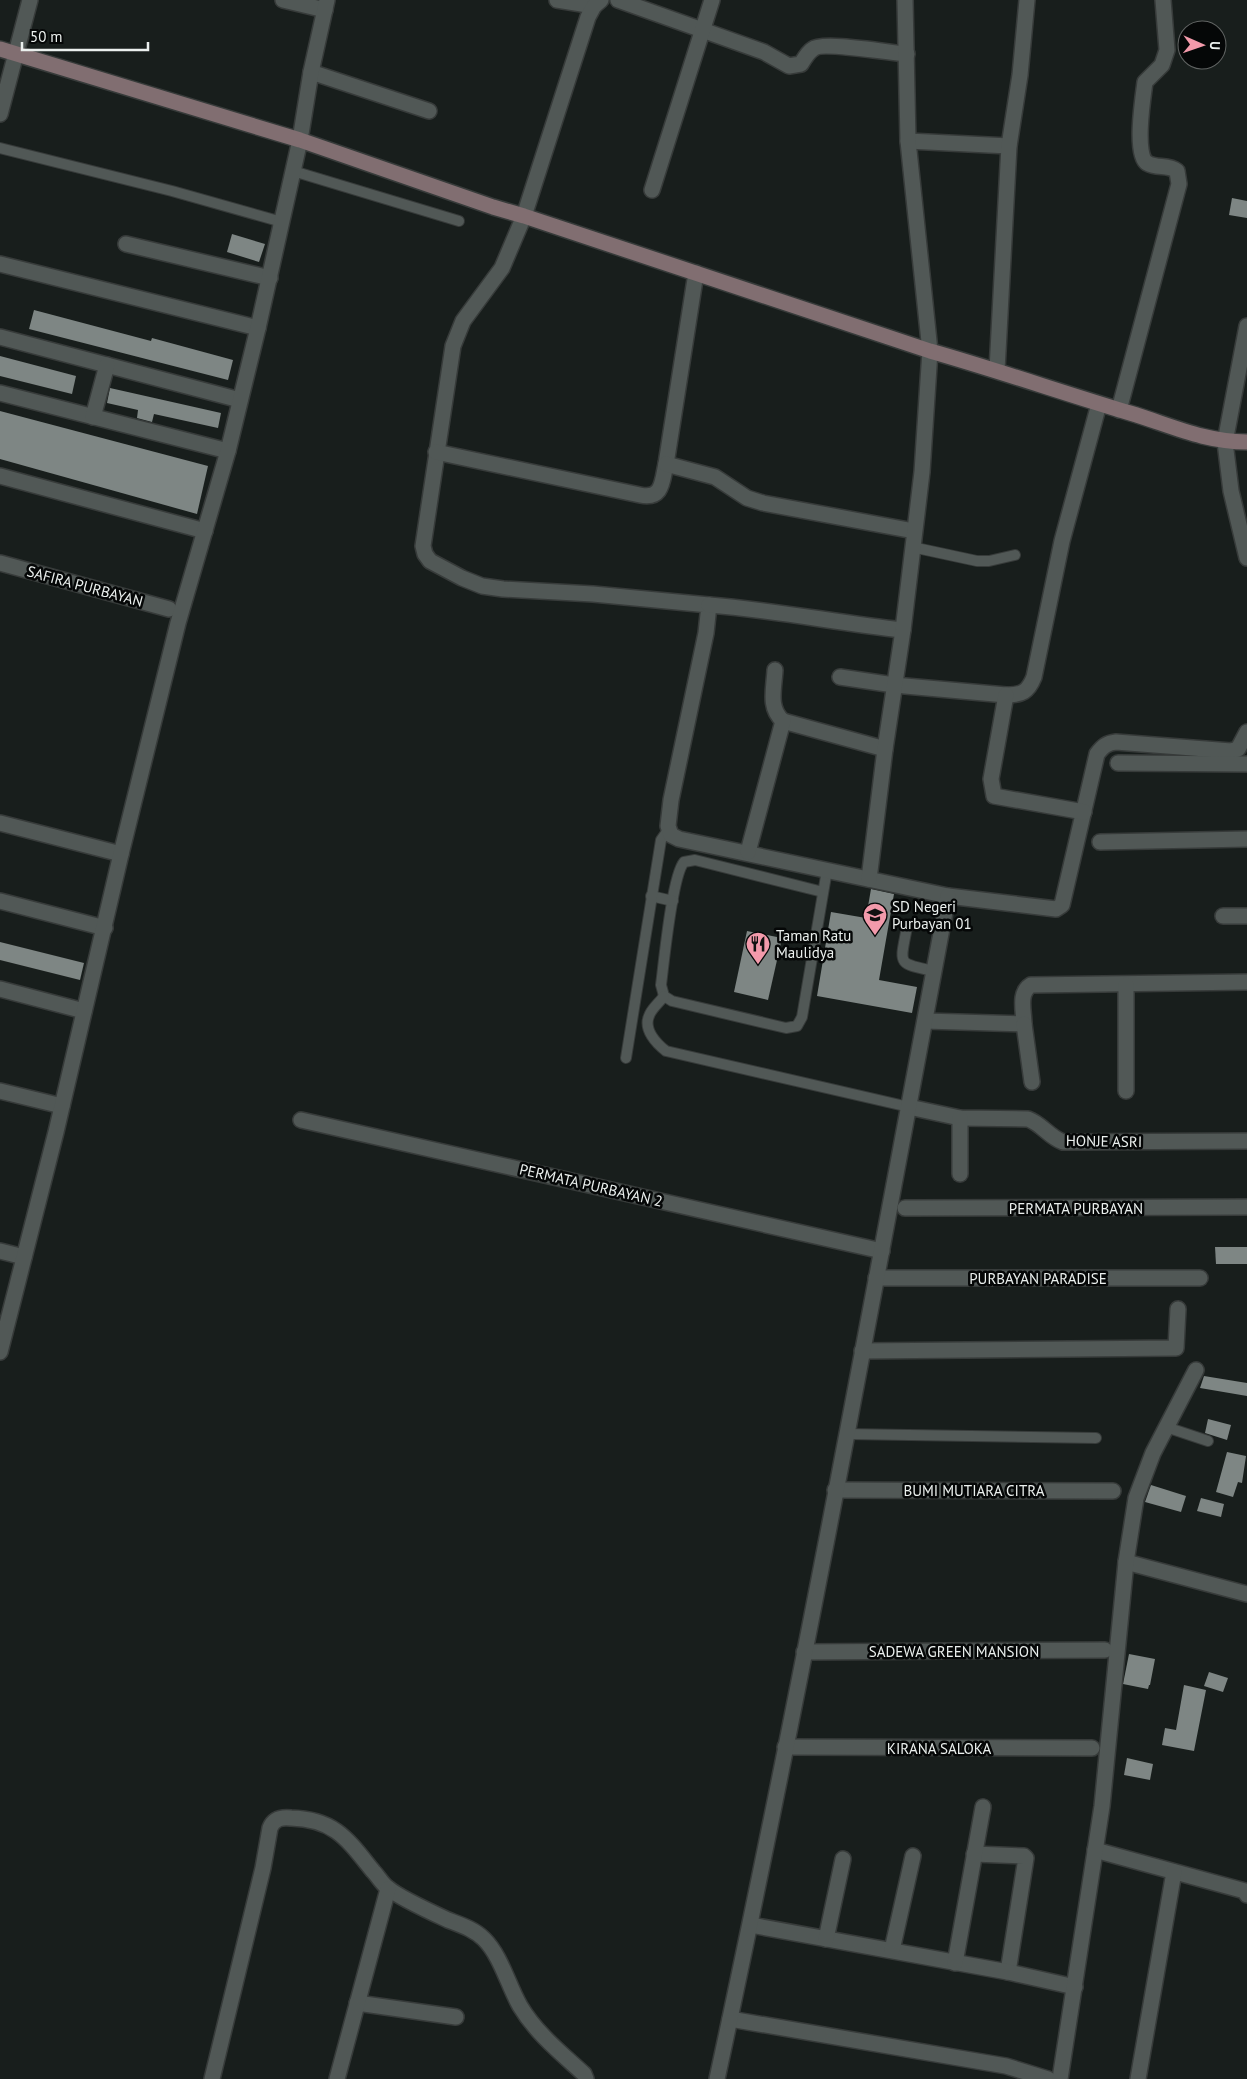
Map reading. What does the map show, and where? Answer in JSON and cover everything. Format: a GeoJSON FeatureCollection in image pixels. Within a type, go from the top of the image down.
{"type":"FeatureCollection","features":[{"type":"Feature","properties":{"kind":"street"},"geometry":{"type":"LineString","coordinates":[[0,114],[30,0]]}},
{"type":"Feature","properties":{"kind":"street"},"geometry":{"type":"LineString","coordinates":[[0,1352],[6,1299],[24,1257],[178,623],[228,451],[270,278],[300,140],[311,72],[326,5],[283,0]]}},
{"type":"Feature","properties":{"kind":"street"},"geometry":{"type":"LineString","coordinates":[[557,0],[597,3]]}},
{"type":"Feature","properties":{"kind":"street"},"geometry":{"type":"LineString","coordinates":[[618,0],[764,52],[789,66],[801,64],[813,48],[819,46],[841,46],[906,54]]}},
{"type":"Feature","properties":{"kind":"street"},"geometry":{"type":"LineString","coordinates":[[652,190],[712,0]]}},
{"type":"Feature","properties":{"kind":"street"},"geometry":{"type":"LineString","coordinates":[[869,879],[884,749],[903,630],[922,472],[930,351],[908,141],[905,0]]}},
{"type":"Feature","properties":{"kind":"street"},"geometry":{"type":"LineString","coordinates":[[997,370],[1009,146],[1020,75],[1027,0]]}},
{"type":"Feature","properties":{"kind":"street"},"geometry":{"type":"LineString","coordinates":[[1119,410],[1179,184],[1177,172],[1170,167],[1150,165],[1145,162],[1140,147],[1145,82],[1162,65],[1167,50],[1163,0]]}},
{"type":"Feature","properties":{"kind":"street"},"geometry":{"type":"LineString","coordinates":[[597,3],[588,16],[522,215],[502,268],[463,321],[453,346],[423,546],[427,558],[438,566],[472,583],[503,589],[593,594],[709,605],[903,630]]}},
{"type":"Feature","properties":{"kind":"street"},"geometry":{"type":"LineString","coordinates":[[0,49],[300,140],[493,207],[930,351],[997,370],[1181,431],[1225,442],[1247,442]]}},
{"type":"Feature","properties":{"kind":"street"},"geometry":{"type":"LineString","coordinates":[[311,72],[429,110]]}},
{"type":"Feature","properties":{"kind":"street"},"geometry":{"type":"LineString","coordinates":[[908,141],[1009,146]]}},
{"type":"Feature","properties":{"kind":"street"},"geometry":{"type":"LineString","coordinates":[[126,244],[270,278]]}},
{"type":"Feature","properties":{"kind":"street"},"geometry":{"type":"LineString","coordinates":[[0,264],[258,328]]}},
{"type":"Feature","properties":{"kind":"street"},"geometry":{"type":"LineString","coordinates":[[436,452],[651,497],[657,493],[666,464],[696,273]]}},
{"type":"Feature","properties":{"kind":"street"},"geometry":{"type":"LineString","coordinates":[[1247,329],[1225,442],[1230,491],[1247,558]]}},
{"type":"Feature","properties":{"kind":"street"},"geometry":{"type":"LineString","coordinates":[[0,337],[240,400]]}},
{"type":"Feature","properties":{"kind":"street"},"geometry":{"type":"LineString","coordinates":[[93,418],[107,365]]}},
{"type":"Feature","properties":{"kind":"street"},"geometry":{"type":"LineString","coordinates":[[0,393],[228,451]]}},
{"type":"Feature","properties":{"kind":"street"},"geometry":{"type":"LineString","coordinates":[[840,678],[894,686],[1006,695],[1024,693],[1031,685],[1034,677],[1062,540],[1099,404]]}},
{"type":"Feature","properties":{"kind":"street"},"geometry":{"type":"LineString","coordinates":[[666,464],[715,477],[747,498],[763,503],[914,531]]}},
{"type":"Feature","properties":{"kind":"street"},"geometry":{"type":"LineString","coordinates":[[0,476],[205,531]]}},
{"type":"Feature","properties":{"kind":"street","name":"SAFIRA PURBAYAN"},"geometry":{"type":"LineString","coordinates":[[0,563],[169,610]]}},
{"type":"Feature","properties":{"kind":"street"},"geometry":{"type":"LineString","coordinates":[[709,605],[706,633],[671,800],[668,830],[671,835],[678,839],[748,852],[948,896],[1056,909],[1062,905],[1097,754],[1102,747],[1109,743],[1231,751],[1238,748],[1247,732]]}},
{"type":"Feature","properties":{"kind":"street"},"geometry":{"type":"LineString","coordinates":[[776,670],[773,708],[776,714],[784,721],[884,749]]}},
{"type":"Feature","properties":{"kind":"street"},"geometry":{"type":"LineString","coordinates":[[1006,695],[991,779],[994,796],[1084,812]]}},
{"type":"Feature","properties":{"kind":"street"},"geometry":{"type":"LineString","coordinates":[[748,852],[784,721]]}},
{"type":"Feature","properties":{"kind":"street"},"geometry":{"type":"LineString","coordinates":[[1118,763],[1247,764]]}},
{"type":"Feature","properties":{"kind":"street"},"geometry":{"type":"LineString","coordinates":[[0,823],[121,854]]}},
{"type":"Feature","properties":{"kind":"street"},"geometry":{"type":"LineString","coordinates":[[1100,842],[1247,839]]}},
{"type":"Feature","properties":{"kind":"street"},"geometry":{"type":"LineString","coordinates":[[717,2079],[751,1925],[836,1490],[948,896]]}},
{"type":"Feature","properties":{"kind":"street"},"geometry":{"type":"LineString","coordinates":[[0,901],[105,928]]}},
{"type":"Feature","properties":{"kind":"street"},"geometry":{"type":"LineString","coordinates":[[1223,916],[1247,916]]}},
{"type":"Feature","properties":{"kind":"street"},"geometry":{"type":"LineString","coordinates":[[1032,1082],[1024,1024],[1023,997],[1026,989],[1031,985],[1247,982]]}},
{"type":"Feature","properties":{"kind":"street"},"geometry":{"type":"LineString","coordinates":[[1126,985],[1126,1092]]}},
{"type":"Feature","properties":{"kind":"street"},"geometry":{"type":"LineString","coordinates":[[0,989],[84,1011]]}},
{"type":"Feature","properties":{"kind":"street"},"geometry":{"type":"LineString","coordinates":[[925,1021],[1024,1024]]}},
{"type":"Feature","properties":{"kind":"street"},"geometry":{"type":"LineString","coordinates":[[0,1091],[62,1106]]}},
{"type":"Feature","properties":{"kind":"street","name":"HONJE ASRI"},"geometry":{"type":"LineString","coordinates":[[909,1107],[960,1118],[1028,1119],[1035,1122],[1058,1140],[1069,1143],[1247,1141]]}},
{"type":"Feature","properties":{"kind":"street"},"geometry":{"type":"LineString","coordinates":[[960,1118],[960,1174]]}},
{"type":"Feature","properties":{"kind":"street","name":"PERMATA PURBAYAN 2"},"geometry":{"type":"LineString","coordinates":[[301,1120],[882,1250]]}},
{"type":"Feature","properties":{"kind":"street","name":"PERMATA PURBAYAN"},"geometry":{"type":"LineString","coordinates":[[905,1208],[1247,1207]]}},
{"type":"Feature","properties":{"kind":"street"},"geometry":{"type":"LineString","coordinates":[[0,1251],[24,1257]]}},
{"type":"Feature","properties":{"kind":"street","name":"PURBAYAN PARADISE"},"geometry":{"type":"LineString","coordinates":[[876,1278],[1200,1278]]}},
{"type":"Feature","properties":{"kind":"street"},"geometry":{"type":"LineString","coordinates":[[862,1351],[1176,1348],[1178,1309]]}},
{"type":"Feature","properties":{"kind":"street"},"geometry":{"type":"LineString","coordinates":[[1060,2079],[1102,1806],[1126,1562],[1138,1491],[1153,1453],[1196,1370]]}},
{"type":"Feature","properties":{"kind":"street","name":"BUMI MUTIARA CITRA"},"geometry":{"type":"LineString","coordinates":[[836,1490],[1113,1490]]}},
{"type":"Feature","properties":{"kind":"street"},"geometry":{"type":"LineString","coordinates":[[1126,1562],[1247,1594]]}},
{"type":"Feature","properties":{"kind":"street","name":"SADEWA GREEN MANSION"},"geometry":{"type":"LineString","coordinates":[[804,1652],[1104,1650]]}},
{"type":"Feature","properties":{"kind":"street","name":"KIRANA SALOKA"},"geometry":{"type":"LineString","coordinates":[[785,1747],[1092,1748]]}},
{"type":"Feature","properties":{"kind":"street"},"geometry":{"type":"LineString","coordinates":[[955,1963],[983,1807]]}},
{"type":"Feature","properties":{"kind":"street"},"geometry":{"type":"LineString","coordinates":[[212,2079],[259,1886],[272,1822],[277,1819],[286,1818],[304,1818],[331,1826],[346,1839],[388,1889],[447,1920],[471,1929],[486,1940],[493,1949],[508,1982],[528,2017],[554,2048],[584,2074],[586,2079]]}},
{"type":"Feature","properties":{"kind":"street"},"geometry":{"type":"LineString","coordinates":[[1095,1850],[1246,1891]]}},
{"type":"Feature","properties":{"kind":"street"},"geometry":{"type":"LineString","coordinates":[[974,1854],[1024,1856],[1026,1858],[1008,1972]]}},
{"type":"Feature","properties":{"kind":"street"},"geometry":{"type":"LineString","coordinates":[[892,1950],[913,1856]]}},
{"type":"Feature","properties":{"kind":"street"},"geometry":{"type":"LineString","coordinates":[[826,1940],[843,1859]]}},
{"type":"Feature","properties":{"kind":"street"},"geometry":{"type":"LineString","coordinates":[[1138,2079],[1174,1872]]}},
{"type":"Feature","properties":{"kind":"street"},"geometry":{"type":"LineString","coordinates":[[337,2079],[388,1889]]}},
{"type":"Feature","properties":{"kind":"street"},"geometry":{"type":"LineString","coordinates":[[751,1925],[1008,1972],[1075,1988]]}},
{"type":"Feature","properties":{"kind":"street"},"geometry":{"type":"LineString","coordinates":[[357,2003],[456,2017]]}},
{"type":"Feature","properties":{"kind":"street"},"geometry":{"type":"LineString","coordinates":[[730,2019],[1006,2066],[1048,2079]]}},
{"type":"Feature","properties":{"kind":"lane"},"geometry":{"type":"LineString","coordinates":[[0,148],[172,191],[282,222]]}},
{"type":"Feature","properties":{"kind":"lane"},"geometry":{"type":"LineString","coordinates":[[293,171],[460,221]]}},
{"type":"Feature","properties":{"kind":"lane"},"geometry":{"type":"LineString","coordinates":[[912,547],[977,561],[989,561],[1014,555]]}},
{"type":"Feature","properties":{"kind":"lane"},"geometry":{"type":"LineString","coordinates":[[626,1058],[661,840],[668,830]]}},
{"type":"Feature","properties":{"kind":"lane"},"geometry":{"type":"LineString","coordinates":[[823,892],[690,860],[684,862],[678,872],[660,985],[664,996],[672,1001],[786,1028],[797,1026],[802,1017],[827,870]]}},
{"type":"Feature","properties":{"kind":"lane"},"geometry":{"type":"LineString","coordinates":[[651,896],[673,901]]}},
{"type":"Feature","properties":{"kind":"lane"},"geometry":{"type":"LineString","coordinates":[[907,927],[902,957],[904,962],[908,965],[934,971]]}},
{"type":"Feature","properties":{"kind":"lane"},"geometry":{"type":"LineString","coordinates":[[664,996],[649,1016],[648,1022],[653,1039],[666,1051],[909,1107]]}},
{"type":"Feature","properties":{"kind":"lane"},"geometry":{"type":"LineString","coordinates":[[1166,1427],[1208,1441]]}},
{"type":"Feature","properties":{"kind":"lane"},"geometry":{"type":"LineString","coordinates":[[846,1434],[1096,1438]]}},
{"type":"Feature","properties":{"kind":"building"},"geometry":{"type":"Polygon","coordinates":[[[1232,198],[1247,201],[1247,218],[1229,215],[1232,198]]]}},
{"type":"Feature","properties":{"kind":"building"},"geometry":{"type":"Polygon","coordinates":[[[232,234],[265,244],[259,262],[227,252],[232,234]]]}},
{"type":"Feature","properties":{"kind":"building"},"geometry":{"type":"Polygon","coordinates":[[[34,310],[151,341],[152,338],[233,360],[228,380],[29,329],[34,310]]]}},
{"type":"Feature","properties":{"kind":"building"},"geometry":{"type":"Polygon","coordinates":[[[0,356],[76,376],[72,394],[0,376],[0,356]]]}},
{"type":"Feature","properties":{"kind":"building"},"geometry":{"type":"Polygon","coordinates":[[[110,388],[221,413],[218,428],[154,414],[152,422],[137,418],[138,410],[107,403],[110,388]]]}},
{"type":"Feature","properties":{"kind":"building"},"geometry":{"type":"Polygon","coordinates":[[[0,411],[208,466],[197,514],[0,459],[0,411]]]}},
{"type":"Feature","properties":{"kind":"building"},"geometry":{"type":"Polygon","coordinates":[[[871,889],[894,894],[879,980],[917,987],[912,1013],[817,996],[831,912],[866,918],[871,889]]]}},
{"type":"Feature","properties":{"kind":"building","name":"Taman Ratu Maulidya"},"geometry":{"type":"Polygon","coordinates":[[[747,931],[782,938],[768,1000],[734,992],[747,931]]]}},
{"type":"Feature","properties":{"kind":"building"},"geometry":{"type":"Polygon","coordinates":[[[0,942],[84,963],[80,980],[0,960],[0,942]]]}},
{"type":"Feature","properties":{"kind":"building"},"geometry":{"type":"Polygon","coordinates":[[[1215,1247],[1247,1247],[1247,1264],[1216,1264],[1215,1247]]]}},
{"type":"Feature","properties":{"kind":"building"},"geometry":{"type":"Polygon","coordinates":[[[1204,1376],[1247,1383],[1247,1396],[1200,1388],[1204,1376]]]}},
{"type":"Feature","properties":{"kind":"building"},"geometry":{"type":"Polygon","coordinates":[[[1208,1419],[1231,1425],[1227,1440],[1205,1433],[1208,1419]]]}},
{"type":"Feature","properties":{"kind":"building"},"geometry":{"type":"Polygon","coordinates":[[[1227,1452],[1246,1456],[1242,1483],[1238,1482],[1233,1497],[1216,1492],[1227,1452]]]}},
{"type":"Feature","properties":{"kind":"building"},"geometry":{"type":"Polygon","coordinates":[[[1151,1485],[1186,1496],[1181,1512],[1145,1502],[1151,1485]]]}},
{"type":"Feature","properties":{"kind":"building"},"geometry":{"type":"Polygon","coordinates":[[[1201,1498],[1224,1504],[1221,1517],[1197,1511],[1201,1498]]]}},
{"type":"Feature","properties":{"kind":"building"},"geometry":{"type":"Polygon","coordinates":[[[1129,1654],[1155,1659],[1148,1689],[1123,1684],[1129,1654]]]}},
{"type":"Feature","properties":{"kind":"building"},"geometry":{"type":"Polygon","coordinates":[[[1209,1672],[1228,1678],[1223,1692],[1204,1686],[1209,1672]]]}},
{"type":"Feature","properties":{"kind":"building"},"geometry":{"type":"Polygon","coordinates":[[[1184,1685],[1206,1690],[1194,1751],[1162,1745],[1165,1728],[1176,1730],[1184,1685]]]}},
{"type":"Feature","properties":{"kind":"building"},"geometry":{"type":"Polygon","coordinates":[[[1127,1758],[1153,1764],[1150,1780],[1124,1775],[1127,1758]]]}},
{"type":"Feature","properties":{"kind":"place","name":"SD Negeri Purbayan 01"},"geometry":{"type":"Point","coordinates":[875,936]}},
{"type":"Feature","properties":{"kind":"place","name":"Taman Ratu Maulidya"},"geometry":{"type":"Point","coordinates":[758,965]}}]}
